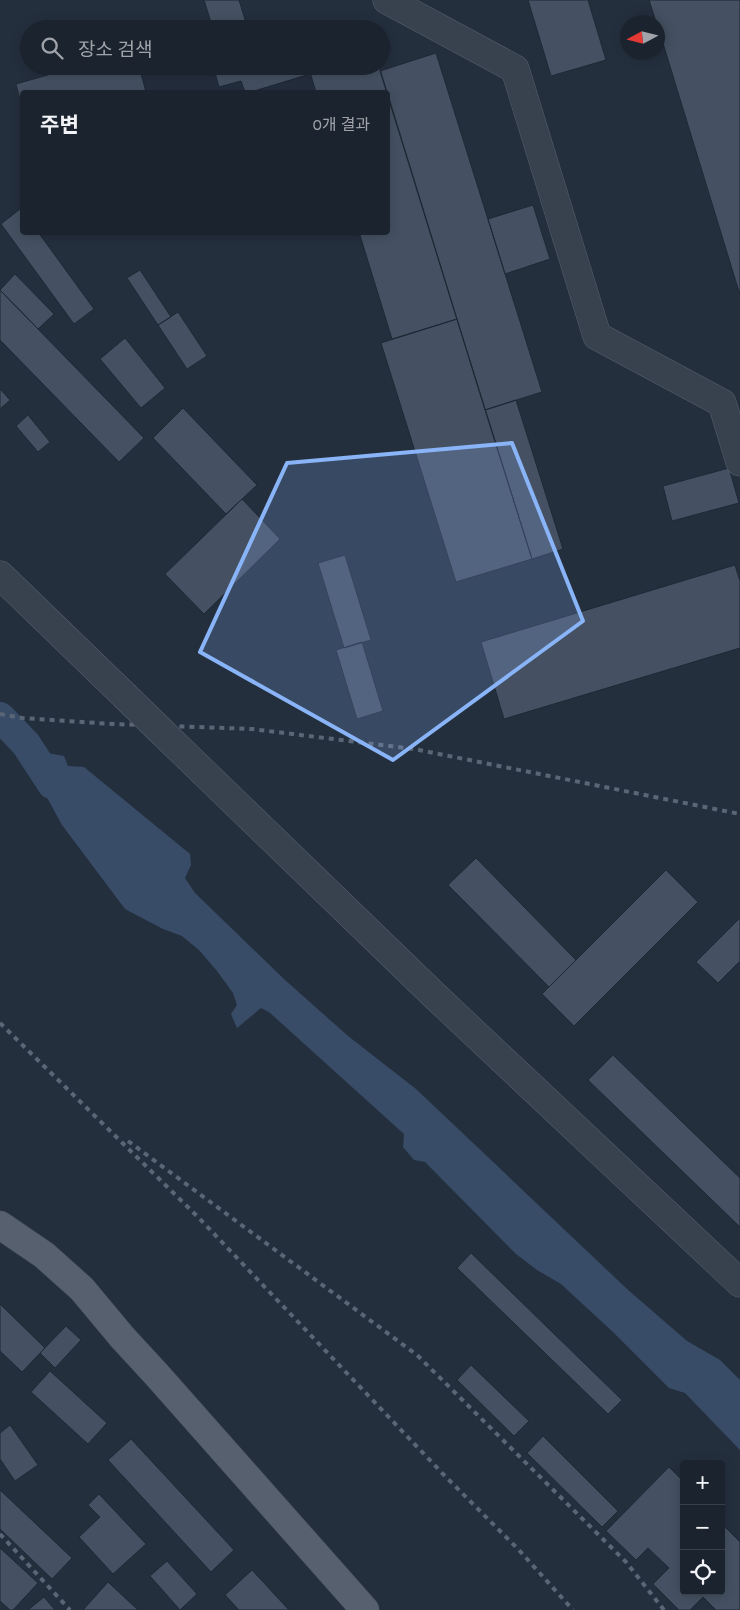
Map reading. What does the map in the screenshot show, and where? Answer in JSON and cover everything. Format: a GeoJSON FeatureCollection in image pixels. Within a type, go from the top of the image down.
{"type":"FeatureCollection","features":[{"type":"Feature","properties":{"kind":"main road"},"geometry":{"type":"LineString","coordinates":[[0,1225],[44,1255],[82,1290],[365,1610]]}},
{"type":"Feature","properties":{"kind":"street"},"geometry":{"type":"LineString","coordinates":[[387,0],[515,69],[597,336],[722,403],[740,462]]}},
{"type":"Feature","properties":{"kind":"street"},"geometry":{"type":"LineString","coordinates":[[0,575],[436,997],[740,1284]]}},
{"type":"Feature","properties":{"kind":"highlighted area"},"geometry":{"type":"Polygon","coordinates":[[[512,443],[583,621],[393,760],[200,652],[287,463],[512,443]]]}},
{"type":"Feature","properties":{"kind":"water"},"geometry":{"type":"Polygon","coordinates":[[[20,748],[64,756],[68,766],[84,767],[190,854],[191,865],[185,878],[195,893],[285,980],[348,1036],[416,1089],[627,1289],[687,1341],[720,1360],[740,1380],[740,1450],[685,1393],[669,1388],[561,1284],[537,1270],[516,1254],[425,1162],[414,1160],[403,1147],[404,1134],[269,1012],[261,1008],[237,1028],[231,1014],[237,1005],[233,993],[217,971],[199,950],[182,936],[163,929],[125,909],[62,825],[20,748]]]}},
{"type":"Feature","properties":{"kind":"building"},"geometry":{"type":"Polygon","coordinates":[[[204,0],[239,0],[245,20],[210,20],[204,0]]]}},
{"type":"Feature","properties":{"kind":"building"},"geometry":{"type":"Polygon","coordinates":[[[528,0],[588,0],[606,60],[551,76],[528,0]]]}},
{"type":"Feature","properties":{"kind":"building"},"geometry":{"type":"Polygon","coordinates":[[[649,0],[740,0],[740,295],[665,50],[665,15],[654,15],[649,0]]]}},
{"type":"Feature","properties":{"kind":"building"},"geometry":{"type":"Polygon","coordinates":[[[436,53],[542,392],[485,410],[390,103],[390,90],[386,90],[381,75],[390,75],[390,68],[436,53]]]}},
{"type":"Feature","properties":{"kind":"building"},"geometry":{"type":"Polygon","coordinates":[[[48,75],[141,75],[145,90],[20,90],[20,100],[16,84],[48,75]]]}},
{"type":"Feature","properties":{"kind":"building"},"geometry":{"type":"Polygon","coordinates":[[[216,75],[307,75],[258,90],[244,90],[241,81],[219,87],[216,75]]]}},
{"type":"Feature","properties":{"kind":"building"},"geometry":{"type":"Polygon","coordinates":[[[311,75],[382,75],[386,90],[315,90],[311,75]]]}},
{"type":"Feature","properties":{"kind":"building"},"geometry":{"type":"Polygon","coordinates":[[[390,101],[457,319],[392,339],[360,235],[390,235],[390,101]]]}},
{"type":"Feature","properties":{"kind":"building"},"geometry":{"type":"Polygon","coordinates":[[[533,205],[550,259],[505,274],[488,219],[533,205]]]}},
{"type":"Feature","properties":{"kind":"building"},"geometry":{"type":"Polygon","coordinates":[[[20,209],[20,235],[40,235],[94,309],[74,324],[1,224],[20,209]]]}},
{"type":"Feature","properties":{"kind":"building"},"geometry":{"type":"Polygon","coordinates":[[[140,270],[171,317],[158,325],[127,278],[140,270]]]}},
{"type":"Feature","properties":{"kind":"building"},"geometry":{"type":"Polygon","coordinates":[[[15,274],[54,314],[38,329],[0,290],[15,274]]]}},
{"type":"Feature","properties":{"kind":"building"},"geometry":{"type":"Polygon","coordinates":[[[0,290],[144,438],[119,462],[0,340],[0,290]]]}},
{"type":"Feature","properties":{"kind":"building"},"geometry":{"type":"Polygon","coordinates":[[[178,312],[207,356],[187,369],[158,325],[178,312]]]}},
{"type":"Feature","properties":{"kind":"building"},"geometry":{"type":"Polygon","coordinates":[[[457,319],[532,559],[456,582],[381,343],[457,319]]]}},
{"type":"Feature","properties":{"kind":"building"},"geometry":{"type":"Polygon","coordinates":[[[125,338],[165,388],[141,408],[100,359],[125,338]]]}},
{"type":"Feature","properties":{"kind":"building"},"geometry":{"type":"Polygon","coordinates":[[[0,389],[10,400],[0,409],[0,389]]]}},
{"type":"Feature","properties":{"kind":"building"},"geometry":{"type":"Polygon","coordinates":[[[516,400],[563,549],[532,559],[485,410],[516,400]]]}},
{"type":"Feature","properties":{"kind":"building"},"geometry":{"type":"Polygon","coordinates":[[[183,408],[257,485],[226,514],[153,438],[183,408]]]}},
{"type":"Feature","properties":{"kind":"building"},"geometry":{"type":"Polygon","coordinates":[[[28,415],[50,442],[38,452],[16,426],[28,415]]]}},
{"type":"Feature","properties":{"kind":"building"},"geometry":{"type":"Polygon","coordinates":[[[729,468],[739,503],[672,521],[663,486],[729,468]]]}},
{"type":"Feature","properties":{"kind":"building"},"geometry":{"type":"Polygon","coordinates":[[[242,499],[280,539],[204,614],[165,574],[242,499]]]}},
{"type":"Feature","properties":{"kind":"building"},"geometry":{"type":"Polygon","coordinates":[[[345,555],[371,640],[344,648],[318,563],[345,555]]]}},
{"type":"Feature","properties":{"kind":"building"},"geometry":{"type":"Polygon","coordinates":[[[735,565],[740,581],[740,648],[504,719],[481,642],[735,565]]]}},
{"type":"Feature","properties":{"kind":"building"},"geometry":{"type":"Polygon","coordinates":[[[362,642],[383,711],[357,719],[336,650],[362,642]]]}},
{"type":"Feature","properties":{"kind":"building"},"geometry":{"type":"Polygon","coordinates":[[[476,858],[576,960],[549,987],[448,885],[476,858]]]}},
{"type":"Feature","properties":{"kind":"building"},"geometry":{"type":"Polygon","coordinates":[[[666,870],[698,902],[574,1026],[542,994],[666,870]]]}},
{"type":"Feature","properties":{"kind":"building"},"geometry":{"type":"Polygon","coordinates":[[[740,918],[740,963],[718,983],[696,962],[740,918]]]}},
{"type":"Feature","properties":{"kind":"building"},"geometry":{"type":"Polygon","coordinates":[[[613,1055],[740,1178],[740,1227],[588,1080],[613,1055]]]}},
{"type":"Feature","properties":{"kind":"building"},"geometry":{"type":"Polygon","coordinates":[[[471,1253],[622,1400],[608,1414],[457,1268],[471,1253]]]}},
{"type":"Feature","properties":{"kind":"building"},"geometry":{"type":"Polygon","coordinates":[[[0,1304],[45,1348],[22,1372],[0,1351],[0,1304]]]}},
{"type":"Feature","properties":{"kind":"building"},"geometry":{"type":"Polygon","coordinates":[[[66,1326],[81,1340],[55,1368],[40,1353],[66,1326]]]}},
{"type":"Feature","properties":{"kind":"building"},"geometry":{"type":"Polygon","coordinates":[[[471,1365],[529,1421],[514,1436],[457,1380],[471,1365]]]}},
{"type":"Feature","properties":{"kind":"building"},"geometry":{"type":"Polygon","coordinates":[[[50,1371],[107,1423],[88,1444],[31,1392],[50,1371]]]}},
{"type":"Feature","properties":{"kind":"building"},"geometry":{"type":"Polygon","coordinates":[[[10,1425],[38,1465],[15,1481],[0,1459],[0,1433],[10,1425]]]}},
{"type":"Feature","properties":{"kind":"building"},"geometry":{"type":"Polygon","coordinates":[[[543,1436],[618,1511],[602,1527],[527,1453],[543,1436]]]}},
{"type":"Feature","properties":{"kind":"building"},"geometry":{"type":"Polygon","coordinates":[[[131,1439],[234,1550],[211,1572],[108,1460],[131,1439]]]}},
{"type":"Feature","properties":{"kind":"building"},"geometry":{"type":"Polygon","coordinates":[[[669,1467],[680,1478],[680,1595],[725,1595],[725,1527],[740,1542],[740,1610],[716,1610],[703,1597],[690,1610],[679,1610],[653,1584],[669,1568],[648,1548],[636,1560],[606,1531],[669,1467]]]}},
{"type":"Feature","properties":{"kind":"building"},"geometry":{"type":"Polygon","coordinates":[[[0,1490],[72,1558],[52,1579],[0,1529],[0,1490]]]}},
{"type":"Feature","properties":{"kind":"building"},"geometry":{"type":"Polygon","coordinates":[[[99,1494],[146,1544],[113,1574],[79,1537],[100,1517],[88,1505],[99,1494]]]}},
{"type":"Feature","properties":{"kind":"building"},"geometry":{"type":"Polygon","coordinates":[[[0,1548],[38,1583],[13,1610],[10,1610],[0,1601],[0,1548]]]}},
{"type":"Feature","properties":{"kind":"building"},"geometry":{"type":"Polygon","coordinates":[[[167,1561],[197,1594],[180,1610],[150,1576],[167,1561]]]}},
{"type":"Feature","properties":{"kind":"building"},"geometry":{"type":"Polygon","coordinates":[[[252,1570],[289,1610],[239,1610],[225,1595],[252,1570]]]}},
{"type":"Feature","properties":{"kind":"building"},"geometry":{"type":"Polygon","coordinates":[[[108,1582],[138,1610],[83,1610],[108,1582]]]}},
{"type":"Feature","properties":{"kind":"building"},"geometry":{"type":"Polygon","coordinates":[[[44,1597],[55,1610],[28,1610],[44,1597]]]}},
{"type":"Feature","properties":{"kind":"waterway"},"geometry":{"type":"LineString","coordinates":[[0,717],[26,744],[52,784]]}},
{"type":"Feature","properties":{"kind":"railway"},"geometry":{"type":"LineString","coordinates":[[0,714],[22,718],[112,724],[252,729],[414,749],[740,814]]}},
{"type":"Feature","properties":{"kind":"railway"},"geometry":{"type":"LineString","coordinates":[[0,1023],[198,1217],[444,1475],[518,1549],[573,1610]]}},
{"type":"Feature","properties":{"kind":"railway"},"geometry":{"type":"LineString","coordinates":[[128,1141],[417,1355],[626,1562],[664,1610]]}},
{"type":"Feature","properties":{"kind":"railway"},"geometry":{"type":"LineString","coordinates":[[0,1534],[70,1610]]}}]}
